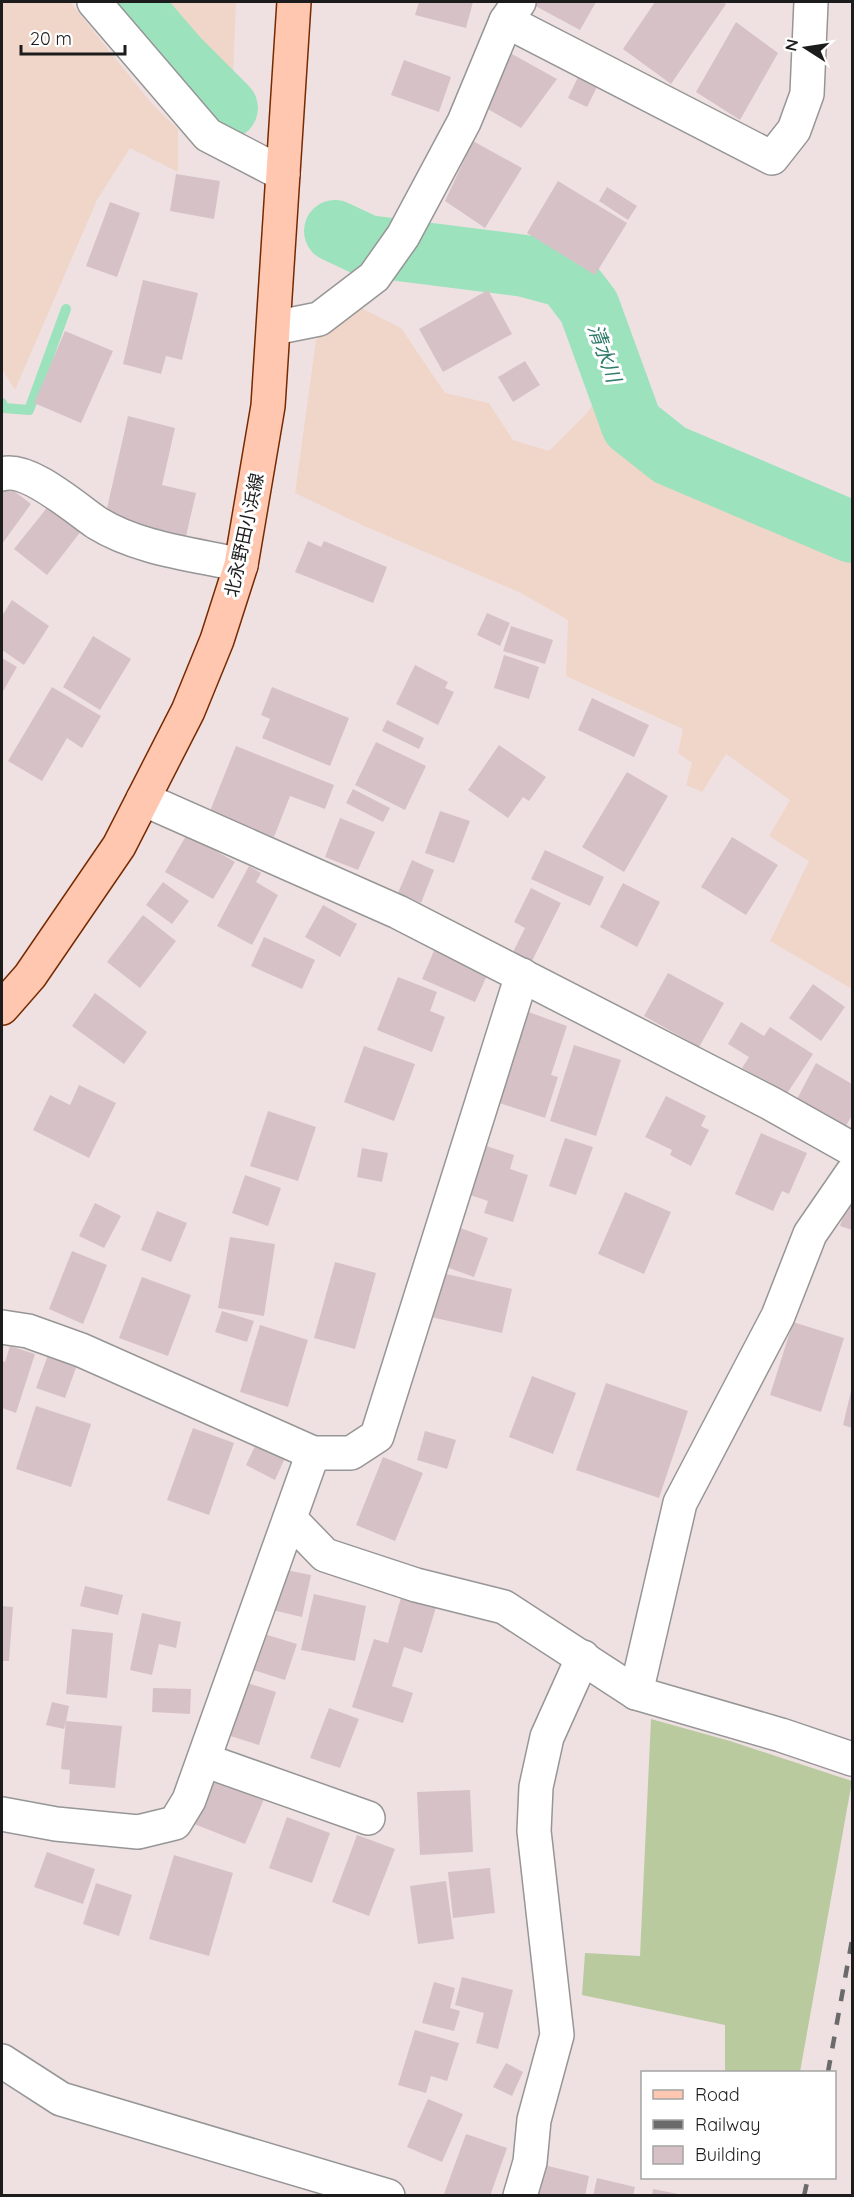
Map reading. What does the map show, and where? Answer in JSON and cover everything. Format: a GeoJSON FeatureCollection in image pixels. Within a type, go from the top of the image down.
{"type":"FeatureCollection","features":[{"type":"Feature","properties":{"kind":"main road","name":"北永野田小浜線"},"geometry":{"type":"LineString","coordinates":[[2,1008],[30,976],[119,846],[188,711],[217,640],[242,565],[268,406],[294,2]]}},
{"type":"Feature","properties":{"kind":"street"},"geometry":{"type":"LineString","coordinates":[[94,2],[208,135],[283,174]]}},
{"type":"Feature","properties":{"kind":"street"},"geometry":{"type":"LineString","coordinates":[[274,328],[319,319],[374,277],[403,236],[464,122],[513,11],[772,158],[794,130],[807,94],[812,2]]}},
{"type":"Feature","properties":{"kind":"street"},"geometry":{"type":"LineString","coordinates":[[4,469],[33,479],[123,538],[242,565]]}},
{"type":"Feature","properties":{"kind":"street"},"geometry":{"type":"LineString","coordinates":[[143,799],[398,912],[770,1102],[852,1149]]}},
{"type":"Feature","properties":{"kind":"street"},"geometry":{"type":"LineString","coordinates":[[2,1328],[28,1332],[81,1350],[313,1453],[351,1453],[377,1436],[522,975]]}},
{"type":"Feature","properties":{"kind":"street"},"geometry":{"type":"LineString","coordinates":[[636,1693],[680,1503],[778,1316],[810,1234],[852,1173]]}},
{"type":"Feature","properties":{"kind":"street"},"geometry":{"type":"LineString","coordinates":[[2,1814],[56,1824],[138,1832],[175,1823],[189,1800],[204,1760],[313,1453]]}},
{"type":"Feature","properties":{"kind":"street"},"geometry":{"type":"LineString","coordinates":[[290,1519],[325,1556],[416,1585],[504,1607],[636,1693],[781,1735],[852,1759]]}},
{"type":"Feature","properties":{"kind":"street"},"geometry":{"type":"LineString","coordinates":[[520,2196],[530,2162],[534,2120],[557,2035],[534,1831],[536,1787],[547,1737],[582,1657]]}},
{"type":"Feature","properties":{"kind":"street"},"geometry":{"type":"LineString","coordinates":[[204,1760],[368,1818]]}},
{"type":"Feature","properties":{"kind":"street"},"geometry":{"type":"LineString","coordinates":[[2,2061],[61,2099],[388,2196]]}},
{"type":"Feature","properties":{"kind":"shaded area"},"geometry":{"type":"Polygon","coordinates":[[[3,2],[70,2],[153,105],[178,129],[178,172],[130,148],[97,200],[15,390],[2,369],[3,2]]]}},
{"type":"Feature","properties":{"kind":"shaded area"},"geometry":{"type":"Polygon","coordinates":[[[145,2],[236,2],[232,98],[145,2]]]}},
{"type":"Feature","properties":{"kind":"shaded area"},"geometry":{"type":"Polygon","coordinates":[[[355,305],[401,328],[445,393],[489,403],[513,440],[549,451],[586,414],[606,385],[628,431],[702,486],[852,543],[852,989],[770,941],[809,861],[769,836],[790,800],[726,754],[702,792],[686,785],[692,763],[678,753],[683,729],[566,676],[568,620],[521,593],[364,526],[295,493],[316,340],[355,305]]]}},
{"type":"Feature","properties":{"kind":"green space"},"geometry":{"type":"Polygon","coordinates":[[[651,1719],[730,1741],[852,1781],[800,2071],[725,2071],[725,2025],[582,1995],[585,1953],[640,1956],[651,1719]]]}},
{"type":"Feature","properties":{"kind":"building"},"geometry":{"type":"Polygon","coordinates":[[[419,2],[473,2],[466,28],[415,15],[419,2]]]}},
{"type":"Feature","properties":{"kind":"building"},"geometry":{"type":"Polygon","coordinates":[[[528,2],[596,2],[580,30],[528,2]]]}},
{"type":"Feature","properties":{"kind":"building"},"geometry":{"type":"Polygon","coordinates":[[[655,2],[722,2],[726,4],[671,84],[623,49],[655,2]]]}},
{"type":"Feature","properties":{"kind":"building"},"geometry":{"type":"Polygon","coordinates":[[[736,22],[778,53],[740,120],[696,92],[736,22]]]}},
{"type":"Feature","properties":{"kind":"building"},"geometry":{"type":"Polygon","coordinates":[[[505,50],[557,79],[521,128],[479,104],[505,50]]]}},
{"type":"Feature","properties":{"kind":"building"},"geometry":{"type":"Polygon","coordinates":[[[404,60],[451,77],[439,112],[391,95],[404,60]]]}},
{"type":"Feature","properties":{"kind":"building"},"geometry":{"type":"Polygon","coordinates":[[[579,75],[598,85],[587,107],[568,98],[579,75]]]}},
{"type":"Feature","properties":{"kind":"building"},"geometry":{"type":"Polygon","coordinates":[[[473,141],[522,168],[485,228],[445,201],[473,141]]]}},
{"type":"Feature","properties":{"kind":"building"},"geometry":{"type":"Polygon","coordinates":[[[176,174],[220,181],[214,219],[170,211],[176,174]]]}},
{"type":"Feature","properties":{"kind":"building"},"geometry":{"type":"Polygon","coordinates":[[[558,181],[627,223],[595,275],[527,233],[558,181]]]}},
{"type":"Feature","properties":{"kind":"building"},"geometry":{"type":"Polygon","coordinates":[[[607,187],[637,206],[628,220],[599,201],[607,187]]]}},
{"type":"Feature","properties":{"kind":"building"},"geometry":{"type":"Polygon","coordinates":[[[110,202],[140,213],[117,277],[86,266],[110,202]]]}},
{"type":"Feature","properties":{"kind":"building"},"geometry":{"type":"Polygon","coordinates":[[[143,280],[198,293],[182,360],[166,356],[161,374],[123,364],[143,280]]]}},
{"type":"Feature","properties":{"kind":"building"},"geometry":{"type":"Polygon","coordinates":[[[488,290],[512,334],[443,372],[419,329],[488,290]]]}},
{"type":"Feature","properties":{"kind":"building"},"geometry":{"type":"Polygon","coordinates":[[[65,331],[113,351],[81,423],[34,403],[65,331]]]}},
{"type":"Feature","properties":{"kind":"building"},"geometry":{"type":"Polygon","coordinates":[[[525,361],[540,385],[513,402],[498,377],[525,361]]]}},
{"type":"Feature","properties":{"kind":"building"},"geometry":{"type":"Polygon","coordinates":[[[128,416],[175,428],[162,485],[196,493],[186,536],[105,517],[128,416]]]}},
{"type":"Feature","properties":{"kind":"building"},"geometry":{"type":"Polygon","coordinates":[[[5,484],[31,504],[2,544],[2,490],[5,484]]]}},
{"type":"Feature","properties":{"kind":"building"},"geometry":{"type":"Polygon","coordinates":[[[50,504],[82,530],[47,575],[14,549],[50,504]]]}},
{"type":"Feature","properties":{"kind":"building"},"geometry":{"type":"Polygon","coordinates":[[[308,541],[321,547],[324,541],[387,567],[373,603],[295,572],[308,541]]]}},
{"type":"Feature","properties":{"kind":"building"},"geometry":{"type":"Polygon","coordinates":[[[12,600],[49,626],[24,665],[2,650],[2,616],[12,600]]]}},
{"type":"Feature","properties":{"kind":"building"},"geometry":{"type":"Polygon","coordinates":[[[487,613],[510,623],[500,646],[477,635],[487,613]]]}},
{"type":"Feature","properties":{"kind":"building"},"geometry":{"type":"Polygon","coordinates":[[[511,626],[553,640],[545,664],[503,651],[511,626]]]}},
{"type":"Feature","properties":{"kind":"building"},"geometry":{"type":"Polygon","coordinates":[[[93,636],[131,659],[100,710],[63,687],[93,636]]]}},
{"type":"Feature","properties":{"kind":"building"},"geometry":{"type":"Polygon","coordinates":[[[504,655],[539,667],[529,699],[494,688],[504,655]]]}},
{"type":"Feature","properties":{"kind":"building"},"geometry":{"type":"Polygon","coordinates":[[[2,658],[17,667],[2,693],[2,658]]]}},
{"type":"Feature","properties":{"kind":"building"},"geometry":{"type":"Polygon","coordinates":[[[415,665],[448,682],[445,688],[454,692],[438,725],[396,704],[415,665]]]}},
{"type":"Feature","properties":{"kind":"building"},"geometry":{"type":"Polygon","coordinates":[[[52,687],[101,716],[82,748],[67,738],[42,781],[8,761],[52,687]]]}},
{"type":"Feature","properties":{"kind":"building"},"geometry":{"type":"Polygon","coordinates":[[[272,687],[349,718],[330,766],[262,738],[270,719],[261,715],[272,687]]]}},
{"type":"Feature","properties":{"kind":"building"},"geometry":{"type":"Polygon","coordinates":[[[592,698],[649,725],[634,757],[578,730],[592,698]]]}},
{"type":"Feature","properties":{"kind":"building"},"geometry":{"type":"Polygon","coordinates":[[[387,720],[424,738],[419,749],[382,731],[387,720]]]}},
{"type":"Feature","properties":{"kind":"building"},"geometry":{"type":"Polygon","coordinates":[[[376,742],[426,766],[405,810],[355,785],[376,742]]]}},
{"type":"Feature","properties":{"kind":"building"},"geometry":{"type":"Polygon","coordinates":[[[499,745],[546,777],[529,801],[523,797],[508,818],[468,790],[499,745]]]}},
{"type":"Feature","properties":{"kind":"building"},"geometry":{"type":"Polygon","coordinates":[[[236,746],[334,785],[325,809],[290,796],[274,837],[210,811],[236,746]]]}},
{"type":"Feature","properties":{"kind":"building"},"geometry":{"type":"Polygon","coordinates":[[[627,772],[668,796],[624,872],[582,847],[627,772]]]}},
{"type":"Feature","properties":{"kind":"building"},"geometry":{"type":"Polygon","coordinates":[[[353,789],[390,808],[383,822],[346,803],[353,789]]]}},
{"type":"Feature","properties":{"kind":"building"},"geometry":{"type":"Polygon","coordinates":[[[440,811],[470,821],[454,863],[425,853],[440,811]]]}},
{"type":"Feature","properties":{"kind":"building"},"geometry":{"type":"Polygon","coordinates":[[[340,818],[375,832],[358,870],[325,857],[340,818]]]}},
{"type":"Feature","properties":{"kind":"building"},"geometry":{"type":"Polygon","coordinates":[[[187,834],[235,862],[213,899],[165,872],[187,834]]]}},
{"type":"Feature","properties":{"kind":"building"},"geometry":{"type":"Polygon","coordinates":[[[732,837],[778,865],[746,915],[701,887],[732,837]]]}},
{"type":"Feature","properties":{"kind":"building"},"geometry":{"type":"Polygon","coordinates":[[[545,850],[604,877],[590,906],[531,879],[545,850]]]}},
{"type":"Feature","properties":{"kind":"building"},"geometry":{"type":"Polygon","coordinates":[[[412,860],[434,870],[421,903],[398,893],[412,860]]]}},
{"type":"Feature","properties":{"kind":"building"},"geometry":{"type":"Polygon","coordinates":[[[249,866],[261,873],[256,882],[278,895],[252,945],[217,926],[249,866]]]}},
{"type":"Feature","properties":{"kind":"building"},"geometry":{"type":"Polygon","coordinates":[[[163,882],[189,901],[172,924],[146,905],[163,882]]]}},
{"type":"Feature","properties":{"kind":"building"},"geometry":{"type":"Polygon","coordinates":[[[623,883],[660,902],[637,947],[600,927],[623,883]]]}},
{"type":"Feature","properties":{"kind":"building"},"geometry":{"type":"Polygon","coordinates":[[[531,888],[561,903],[532,961],[513,952],[525,928],[514,922],[531,888]]]}},
{"type":"Feature","properties":{"kind":"building"},"geometry":{"type":"Polygon","coordinates":[[[323,905],[357,924],[340,957],[305,937],[323,905]]]}},
{"type":"Feature","properties":{"kind":"building"},"geometry":{"type":"Polygon","coordinates":[[[143,915],[176,941],[140,988],[107,962],[143,915]]]}},
{"type":"Feature","properties":{"kind":"building"},"geometry":{"type":"Polygon","coordinates":[[[264,937],[315,960],[302,989],[251,966],[264,937]]]}},
{"type":"Feature","properties":{"kind":"building"},"geometry":{"type":"Polygon","coordinates":[[[439,939],[493,962],[475,1002],[422,979],[439,939]]]}},
{"type":"Feature","properties":{"kind":"building"},"geometry":{"type":"Polygon","coordinates":[[[668,973],[724,1003],[699,1047],[644,1016],[668,973]]]}},
{"type":"Feature","properties":{"kind":"building"},"geometry":{"type":"Polygon","coordinates":[[[398,977],[437,992],[430,1011],[445,1017],[432,1052],[377,1030],[398,977]]]}},
{"type":"Feature","properties":{"kind":"building"},"geometry":{"type":"Polygon","coordinates":[[[813,984],[845,1007],[821,1041],[789,1018],[813,984]]]}},
{"type":"Feature","properties":{"kind":"building"},"geometry":{"type":"Polygon","coordinates":[[[95,993],[147,1032],[124,1064],[72,1026],[95,993]]]}},
{"type":"Feature","properties":{"kind":"building"},"geometry":{"type":"Polygon","coordinates":[[[515,1007],[567,1026],[551,1075],[558,1077],[545,1118],[484,1098],[515,1007]]]}},
{"type":"Feature","properties":{"kind":"building"},"geometry":{"type":"Polygon","coordinates":[[[741,1022],[764,1036],[770,1027],[813,1054],[786,1095],[742,1068],[749,1057],[728,1044],[741,1022]]]}},
{"type":"Feature","properties":{"kind":"building"},"geometry":{"type":"Polygon","coordinates":[[[574,1045],[621,1060],[596,1136],[550,1121],[574,1045]]]}},
{"type":"Feature","properties":{"kind":"building"},"geometry":{"type":"Polygon","coordinates":[[[364,1046],[415,1064],[394,1121],[344,1102],[364,1046]]]}},
{"type":"Feature","properties":{"kind":"building"},"geometry":{"type":"Polygon","coordinates":[[[816,1063],[852,1084],[852,1115],[846,1126],[797,1099],[816,1063]]]}},
{"type":"Feature","properties":{"kind":"building"},"geometry":{"type":"Polygon","coordinates":[[[79,1085],[116,1103],[89,1158],[33,1130],[50,1095],[70,1105],[79,1085]]]}},
{"type":"Feature","properties":{"kind":"building"},"geometry":{"type":"Polygon","coordinates":[[[666,1096],[706,1116],[701,1126],[709,1130],[691,1166],[670,1155],[672,1150],[645,1137],[666,1096]]]}},
{"type":"Feature","properties":{"kind":"building"},"geometry":{"type":"Polygon","coordinates":[[[268,1111],[316,1127],[298,1181],[250,1166],[268,1111]]]}},
{"type":"Feature","properties":{"kind":"building"},"geometry":{"type":"Polygon","coordinates":[[[761,1133],[807,1153],[789,1194],[782,1191],[773,1211],[735,1194],[761,1133]]]}},
{"type":"Feature","properties":{"kind":"building"},"geometry":{"type":"Polygon","coordinates":[[[565,1138],[593,1147],[576,1195],[549,1186],[565,1138]]]}},
{"type":"Feature","properties":{"kind":"building"},"geometry":{"type":"Polygon","coordinates":[[[474,1142],[514,1155],[510,1169],[528,1175],[513,1222],[484,1213],[488,1201],[458,1191],[474,1142]]]}},
{"type":"Feature","properties":{"kind":"building"},"geometry":{"type":"Polygon","coordinates":[[[362,1148],[388,1153],[382,1182],[357,1177],[362,1148]]]}},
{"type":"Feature","properties":{"kind":"building"},"geometry":{"type":"Polygon","coordinates":[[[245,1175],[281,1188],[268,1226],[232,1213],[245,1175]]]}},
{"type":"Feature","properties":{"kind":"building"},"geometry":{"type":"Polygon","coordinates":[[[852,1188],[852,1230],[840,1226],[852,1188]]]}},
{"type":"Feature","properties":{"kind":"building"},"geometry":{"type":"Polygon","coordinates":[[[625,1192],[671,1212],[644,1274],[598,1254],[625,1192]]]}},
{"type":"Feature","properties":{"kind":"building"},"geometry":{"type":"Polygon","coordinates":[[[95,1203],[121,1216],[104,1248],[79,1236],[95,1203]]]}},
{"type":"Feature","properties":{"kind":"building"},"geometry":{"type":"Polygon","coordinates":[[[157,1211],[187,1223],[171,1262],[141,1250],[157,1211]]]}},
{"type":"Feature","properties":{"kind":"building"},"geometry":{"type":"Polygon","coordinates":[[[452,1225],[488,1238],[474,1277],[438,1264],[452,1225]]]}},
{"type":"Feature","properties":{"kind":"building"},"geometry":{"type":"Polygon","coordinates":[[[230,1237],[275,1244],[264,1316],[218,1308],[230,1237]]]}},
{"type":"Feature","properties":{"kind":"building"},"geometry":{"type":"Polygon","coordinates":[[[72,1251],[107,1265],[83,1324],[49,1309],[72,1251]]]}},
{"type":"Feature","properties":{"kind":"building"},"geometry":{"type":"Polygon","coordinates":[[[335,1262],[376,1273],[355,1349],[314,1338],[335,1262]]]}},
{"type":"Feature","properties":{"kind":"building"},"geometry":{"type":"Polygon","coordinates":[[[442,1273],[512,1289],[502,1333],[431,1317],[442,1273]]]}},
{"type":"Feature","properties":{"kind":"building"},"geometry":{"type":"Polygon","coordinates":[[[142,1277],[191,1295],[168,1356],[119,1338],[142,1277]]]}},
{"type":"Feature","properties":{"kind":"building"},"geometry":{"type":"Polygon","coordinates":[[[222,1311],[254,1321],[247,1342],[215,1332],[222,1311]]]}},
{"type":"Feature","properties":{"kind":"building"},"geometry":{"type":"Polygon","coordinates":[[[793,1322],[844,1338],[821,1412],[770,1395],[793,1322]]]}},
{"type":"Feature","properties":{"kind":"building"},"geometry":{"type":"Polygon","coordinates":[[[260,1325],[308,1340],[288,1407],[240,1392],[260,1325]]]}},
{"type":"Feature","properties":{"kind":"building"},"geometry":{"type":"Polygon","coordinates":[[[10,1346],[35,1354],[16,1413],[2,1408],[2,1361],[5,1362],[10,1346]]]}},
{"type":"Feature","properties":{"kind":"building"},"geometry":{"type":"Polygon","coordinates":[[[48,1355],[77,1365],[65,1398],[36,1388],[48,1355]]]}},
{"type":"Feature","properties":{"kind":"building"},"geometry":{"type":"Polygon","coordinates":[[[532,1376],[576,1393],[553,1454],[509,1437],[532,1376]]]}},
{"type":"Feature","properties":{"kind":"building"},"geometry":{"type":"Polygon","coordinates":[[[606,1383],[688,1411],[659,1498],[576,1470],[606,1383]]]}},
{"type":"Feature","properties":{"kind":"building"},"geometry":{"type":"Polygon","coordinates":[[[852,1387],[852,1428],[843,1425],[852,1387]]]}},
{"type":"Feature","properties":{"kind":"building"},"geometry":{"type":"Polygon","coordinates":[[[36,1406],[91,1424],[71,1487],[16,1469],[36,1406]]]}},
{"type":"Feature","properties":{"kind":"building"},"geometry":{"type":"Polygon","coordinates":[[[193,1428],[234,1443],[209,1515],[167,1500],[193,1428]]]}},
{"type":"Feature","properties":{"kind":"building"},"geometry":{"type":"Polygon","coordinates":[[[425,1431],[456,1440],[447,1469],[417,1460],[425,1431]]]}},
{"type":"Feature","properties":{"kind":"building"},"geometry":{"type":"Polygon","coordinates":[[[256,1444],[285,1458],[275,1480],[246,1465],[256,1444]]]}},
{"type":"Feature","properties":{"kind":"building"},"geometry":{"type":"Polygon","coordinates":[[[383,1457],[423,1473],[395,1541],[356,1525],[383,1457]]]}},
{"type":"Feature","properties":{"kind":"building"},"geometry":{"type":"Polygon","coordinates":[[[281,1569],[311,1575],[302,1617],[272,1610],[281,1569]]]}},
{"type":"Feature","properties":{"kind":"building"},"geometry":{"type":"Polygon","coordinates":[[[85,1586],[123,1595],[118,1615],[80,1606],[85,1586]]]}},
{"type":"Feature","properties":{"kind":"building"},"geometry":{"type":"Polygon","coordinates":[[[314,1594],[366,1606],[355,1661],[301,1650],[314,1594]]]}},
{"type":"Feature","properties":{"kind":"building"},"geometry":{"type":"Polygon","coordinates":[[[402,1594],[437,1604],[422,1653],[404,1647],[392,1686],[413,1693],[403,1723],[352,1707],[374,1639],[388,1643],[402,1594]]]}},
{"type":"Feature","properties":{"kind":"building"},"geometry":{"type":"Polygon","coordinates":[[[2,1606],[13,1607],[9,1661],[2,1661],[2,1606]]]}},
{"type":"Feature","properties":{"kind":"building"},"geometry":{"type":"Polygon","coordinates":[[[142,1613],[181,1622],[176,1648],[159,1644],[152,1675],[130,1670],[142,1613]]]}},
{"type":"Feature","properties":{"kind":"building"},"geometry":{"type":"Polygon","coordinates":[[[72,1629],[113,1633],[107,1698],[66,1694],[72,1629]]]}},
{"type":"Feature","properties":{"kind":"building"},"geometry":{"type":"Polygon","coordinates":[[[258,1632],[297,1644],[285,1680],[247,1668],[258,1632]]]}},
{"type":"Feature","properties":{"kind":"building"},"geometry":{"type":"Polygon","coordinates":[[[241,1681],[276,1692],[259,1745],[224,1734],[241,1681]]]}},
{"type":"Feature","properties":{"kind":"building"},"geometry":{"type":"Polygon","coordinates":[[[153,1688],[191,1689],[190,1714],[152,1712],[153,1688]]]}},
{"type":"Feature","properties":{"kind":"building"},"geometry":{"type":"Polygon","coordinates":[[[52,1702],[69,1706],[64,1729],[46,1725],[52,1702]]]}},
{"type":"Feature","properties":{"kind":"building"},"geometry":{"type":"Polygon","coordinates":[[[329,1708],[359,1719],[340,1768],[310,1758],[329,1708]]]}},
{"type":"Feature","properties":{"kind":"building"},"geometry":{"type":"Polygon","coordinates":[[[66,1721],[122,1726],[115,1788],[69,1784],[70,1770],[61,1769],[66,1721]]]}},
{"type":"Feature","properties":{"kind":"building"},"geometry":{"type":"Polygon","coordinates":[[[210,1767],[264,1799],[245,1844],[189,1822],[210,1767]]]}},
{"type":"Feature","properties":{"kind":"building"},"geometry":{"type":"Polygon","coordinates":[[[470,1790],[473,1852],[420,1855],[417,1792],[470,1790]]]}},
{"type":"Feature","properties":{"kind":"building"},"geometry":{"type":"Polygon","coordinates":[[[287,1817],[330,1833],[312,1883],[269,1868],[287,1817]]]}},
{"type":"Feature","properties":{"kind":"building"},"geometry":{"type":"Polygon","coordinates":[[[357,1835],[395,1849],[369,1916],[332,1902],[357,1835]]]}},
{"type":"Feature","properties":{"kind":"building"},"geometry":{"type":"Polygon","coordinates":[[[47,1852],[95,1869],[83,1904],[34,1887],[47,1852]]]}},
{"type":"Feature","properties":{"kind":"building"},"geometry":{"type":"Polygon","coordinates":[[[174,1855],[233,1873],[209,1956],[149,1939],[174,1855]]]}},
{"type":"Feature","properties":{"kind":"building"},"geometry":{"type":"Polygon","coordinates":[[[490,1868],[495,1913],[453,1918],[448,1872],[490,1868]]]}},
{"type":"Feature","properties":{"kind":"building"},"geometry":{"type":"Polygon","coordinates":[[[446,1881],[454,1939],[418,1944],[410,1886],[446,1881]]]}},
{"type":"Feature","properties":{"kind":"building"},"geometry":{"type":"Polygon","coordinates":[[[96,1883],[132,1895],[119,1936],[83,1924],[96,1883]]]}},
{"type":"Feature","properties":{"kind":"building"},"geometry":{"type":"Polygon","coordinates":[[[462,1977],[513,1990],[498,2049],[476,2043],[484,2013],[455,2005],[462,1977]]]}},
{"type":"Feature","properties":{"kind":"building"},"geometry":{"type":"Polygon","coordinates":[[[434,1982],[455,1988],[450,2008],[460,2011],[454,2031],[422,2023],[434,1982]]]}},
{"type":"Feature","properties":{"kind":"building"},"geometry":{"type":"Polygon","coordinates":[[[415,2030],[459,2043],[447,2081],[431,2076],[426,2093],[398,2085],[415,2030]]]}},
{"type":"Feature","properties":{"kind":"building"},"geometry":{"type":"Polygon","coordinates":[[[506,2063],[523,2072],[512,2096],[493,2087],[506,2063]]]}},
{"type":"Feature","properties":{"kind":"building"},"geometry":{"type":"Polygon","coordinates":[[[428,2099],[463,2114],[442,2162],[407,2147],[428,2099]]]}},
{"type":"Feature","properties":{"kind":"building"},"geometry":{"type":"Polygon","coordinates":[[[466,2134],[507,2148],[490,2196],[444,2194],[466,2134]]]}},
{"type":"Feature","properties":{"kind":"building"},"geometry":{"type":"Polygon","coordinates":[[[540,2164],[589,2176],[585,2196],[532,2196],[540,2164]]]}},
{"type":"Feature","properties":{"kind":"building"},"geometry":{"type":"Polygon","coordinates":[[[597,2178],[635,2187],[633,2196],[593,2196],[597,2178]]]}},
{"type":"Feature","properties":{"kind":"building"},"geometry":{"type":"Polygon","coordinates":[[[653,2189],[678,2194],[677,2196],[652,2196],[653,2189]]]}},
{"type":"Feature","properties":{"kind":"waterway","name":"清水川"},"geometry":{"type":"LineString","coordinates":[[129,2],[178,59],[227,108]]}},
{"type":"Feature","properties":{"kind":"waterway","name":"清水川"},"geometry":{"type":"LineString","coordinates":[[335,231],[367,246],[525,266],[566,277],[589,307],[632,425],[670,455],[852,532]]}},
{"type":"Feature","properties":{"kind":"waterway"},"geometry":{"type":"LineString","coordinates":[[2,403],[4,408],[29,410],[66,309]]}},
{"type":"Feature","properties":{"kind":"railway"},"geometry":{"type":"LineString","coordinates":[[828,2071],[852,1940]]}},
{"type":"Feature","properties":{"kind":"railway"},"geometry":{"type":"LineString","coordinates":[[804,2196],[808,2179]]}}]}
